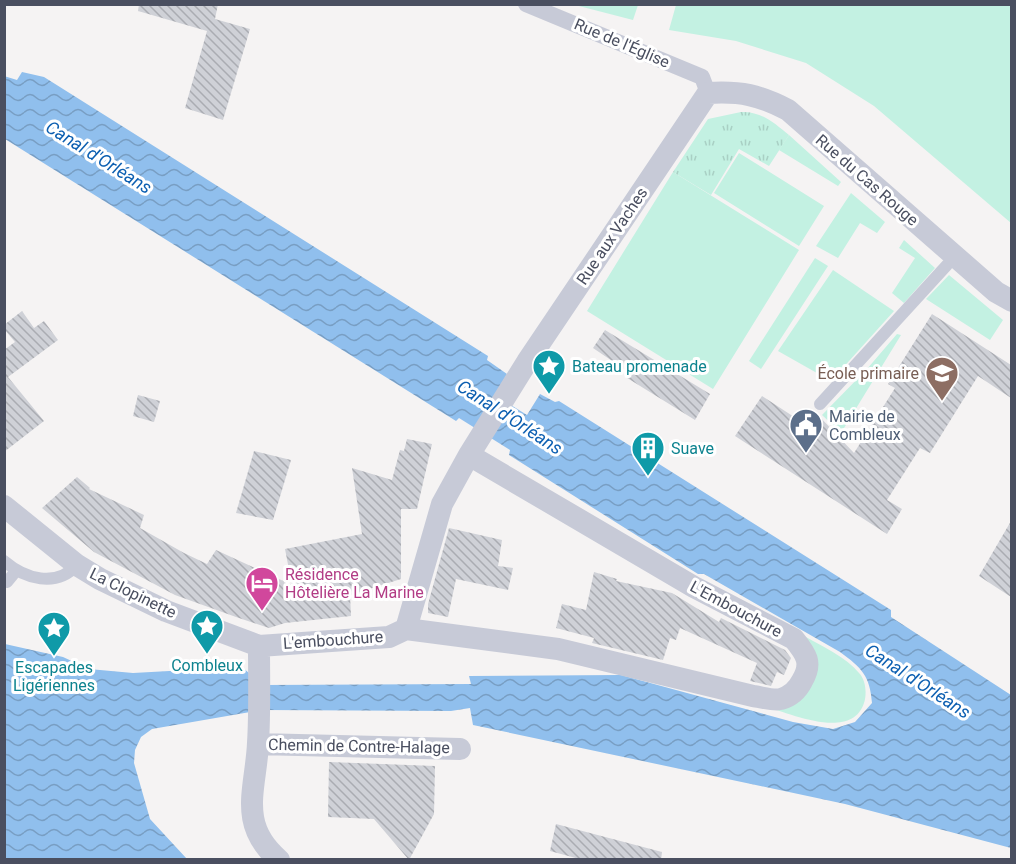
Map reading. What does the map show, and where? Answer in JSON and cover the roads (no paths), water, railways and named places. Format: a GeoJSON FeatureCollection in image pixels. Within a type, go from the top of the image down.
{"type":"FeatureCollection","features":[{"type":"Feature","properties":{"kind":"street","name":"Rue de l'Église"},"geometry":{"type":"LineString","coordinates":[[526,4],[702,77],[708,93]]}},
{"type":"Feature","properties":{"kind":"street","name":"Rue du Cas Rouge"},"geometry":{"type":"LineString","coordinates":[[708,93],[730,92],[754,95],[788,110],[996,292],[1011,301]]}},
{"type":"Feature","properties":{"kind":"street","name":"Rue aux Vaches"},"geometry":{"type":"LineString","coordinates":[[475,445],[517,378],[708,93]]}},
{"type":"Feature","properties":{"kind":"street"},"geometry":{"type":"LineString","coordinates":[[406,629],[442,504],[475,445]]}},
{"type":"Feature","properties":{"kind":"street","name":"L'Embouchure"},"geometry":{"type":"LineString","coordinates":[[406,629],[558,649],[753,696],[780,699],[798,690],[808,672],[808,661],[804,651],[794,639],[694,587],[475,445]]}},
{"type":"Feature","properties":{"kind":"street","name":"La Clopinette"},"geometry":{"type":"LineString","coordinates":[[4,506],[77,565],[109,584],[259,656]]}},
{"type":"Feature","properties":{"kind":"street","name":"L'embouchure"},"geometry":{"type":"LineString","coordinates":[[259,656],[389,637],[406,629]]}},
{"type":"Feature","properties":{"kind":"street"},"geometry":{"type":"LineString","coordinates":[[259,656],[258,734],[250,804],[255,830],[270,852],[279,860]]}},
{"type":"Feature","properties":{"kind":"street","name":"Chemin de Contre-Halage"},"geometry":{"type":"LineString","coordinates":[[258,734],[460,749]]}},
{"type":"Feature","properties":{"kind":"lane"},"geometry":{"type":"LineString","coordinates":[[820,404],[947,265]]}},
{"type":"Feature","properties":{"kind":"lane"},"geometry":{"type":"LineString","coordinates":[[4,561],[16,571],[36,577],[56,579],[64,577],[77,565]]}},
{"type":"Feature","properties":{"kind":"lane"},"geometry":{"type":"LineString","coordinates":[[7,582],[16,571]]}},
{"type":"Feature","properties":{"kind":"water","name":"Canal d'Orléans"},"geometry":{"type":"Polygon","coordinates":[[[22,72],[44,77],[488,356],[487,360],[507,374],[495,395],[527,415],[540,394],[555,402],[559,401],[891,610],[891,617],[1011,695],[1011,848],[845,804],[473,725],[470,708],[451,711],[262,710],[152,729],[141,737],[135,750],[134,763],[150,819],[187,859],[5,859],[5,644],[63,657],[89,669],[133,673],[242,667],[263,685],[471,684],[469,676],[621,675],[793,722],[833,729],[855,722],[872,703],[864,673],[840,652],[704,574],[698,574],[509,455],[510,450],[459,418],[456,421],[5,139],[4,76],[17,80],[22,72]]]}},
{"type":"Feature","properties":{"kind":"place","name":"Bateau promenade"},"geometry":{"type":"Point","coordinates":[549,395]}},
{"type":"Feature","properties":{"kind":"place","name":"École primaire"},"geometry":{"type":"Point","coordinates":[942,402]}},
{"type":"Feature","properties":{"kind":"place","name":"Mairie de Combleux"},"geometry":{"type":"Point","coordinates":[806,454]}},
{"type":"Feature","properties":{"kind":"place","name":"Suave"},"geometry":{"type":"Point","coordinates":[648,477]}},
{"type":"Feature","properties":{"kind":"place","name":"Résidence Hôtelière La Marine"},"geometry":{"type":"Point","coordinates":[262,612]}},
{"type":"Feature","properties":{"kind":"place","name":"Combleux"},"geometry":{"type":"Point","coordinates":[207,655]}},
{"type":"Feature","properties":{"kind":"place","name":"Escapades Ligériennes"},"geometry":{"type":"Point","coordinates":[54,657]}}]}
